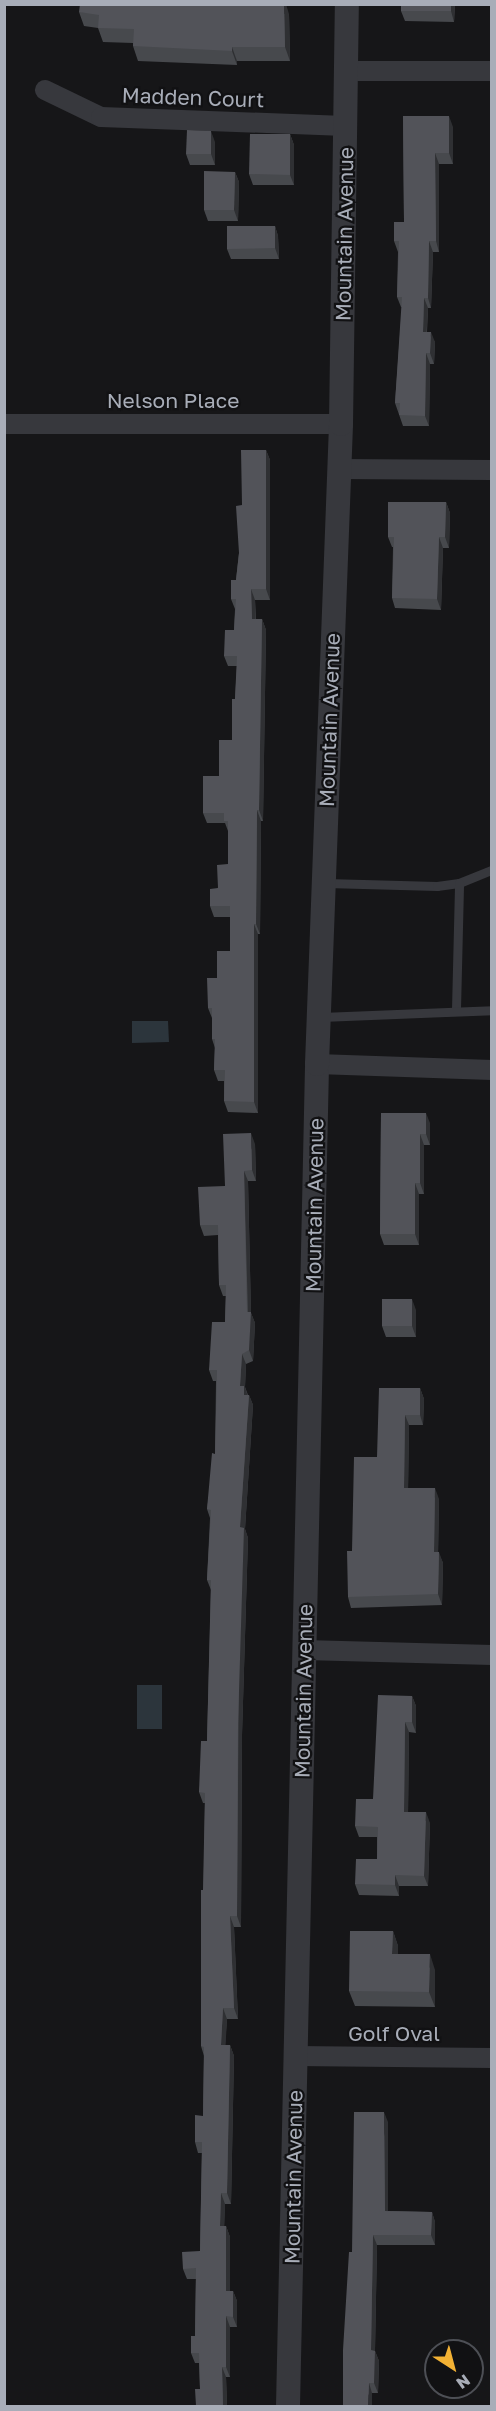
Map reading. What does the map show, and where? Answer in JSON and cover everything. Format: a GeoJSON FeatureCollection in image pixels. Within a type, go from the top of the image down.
{"type":"FeatureCollection","features":[{"type":"Feature","properties":{"kind":"street","name":"Mountain Avenue"},"geometry":{"type":"LineString","coordinates":[[288,2406],[318,1017],[341,424],[347,4]]}},
{"type":"Feature","properties":{"kind":"street"},"geometry":{"type":"LineString","coordinates":[[346,71],[492,71]]}},
{"type":"Feature","properties":{"kind":"street","name":"Madden Court"},"geometry":{"type":"LineString","coordinates":[[45,90],[100,117],[345,126]]}},
{"type":"Feature","properties":{"kind":"street","name":"Nelson Place"},"geometry":{"type":"LineString","coordinates":[[5,427],[341,424]]}},
{"type":"Feature","properties":{"kind":"street"},"geometry":{"type":"LineString","coordinates":[[338,469],[492,470]]}},
{"type":"Feature","properties":{"kind":"street"},"geometry":{"type":"LineString","coordinates":[[317,1064],[492,1070]]}},
{"type":"Feature","properties":{"kind":"street"},"geometry":{"type":"LineString","coordinates":[[304,1650],[492,1655]]}},
{"type":"Feature","properties":{"kind":"street","name":"Golf Oval"},"geometry":{"type":"LineString","coordinates":[[295,2056],[492,2058]]}},
{"type":"Feature","properties":{"kind":"lane"},"geometry":{"type":"LineString","coordinates":[[323,883],[438,886],[459,883],[492,870]]}},
{"type":"Feature","properties":{"kind":"lane"},"geometry":{"type":"LineString","coordinates":[[456,1010],[459,883]]}},
{"type":"Feature","properties":{"kind":"lane"},"geometry":{"type":"LineString","coordinates":[[318,1017],[492,1010]]}},
{"type":"Feature","properties":{"kind":"shaded area"},"geometry":{"type":"Polygon","coordinates":[[[132,1021],[168,1021],[169,1042],[132,1043],[132,1021]]]}},
{"type":"Feature","properties":{"kind":"shaded area"},"geometry":{"type":"Polygon","coordinates":[[[137,1685],[162,1685],[162,1729],[137,1729],[137,1685]]]}},
{"type":"Feature","properties":{"kind":"building"},"geometry":{"type":"Polygon","coordinates":[[[80,4],[284,4],[285,47],[232,47],[232,51],[133,46],[134,29],[98,28],[99,15],[79,12],[80,4]]]}},
{"type":"Feature","properties":{"kind":"building"},"geometry":{"type":"Polygon","coordinates":[[[401,4],[451,4],[451,11],[401,11],[401,4]]]}},
{"type":"Feature","properties":{"kind":"building"},"geometry":{"type":"Polygon","coordinates":[[[403,116],[449,116],[449,153],[435,153],[436,241],[429,241],[428,298],[424,298],[423,332],[431,332],[430,353],[426,353],[425,416],[399,415],[400,403],[395,403],[402,297],[397,297],[399,241],[394,241],[394,222],[404,222],[403,116]]]}},
{"type":"Feature","properties":{"kind":"building"},"geometry":{"type":"Polygon","coordinates":[[[187,130],[211,131],[211,154],[186,154],[187,130]]]}},
{"type":"Feature","properties":{"kind":"building"},"geometry":{"type":"Polygon","coordinates":[[[250,134],[290,134],[290,175],[249,174],[250,134]]]}},
{"type":"Feature","properties":{"kind":"building"},"geometry":{"type":"Polygon","coordinates":[[[204,171],[235,172],[234,210],[204,210],[204,171]]]}},
{"type":"Feature","properties":{"kind":"building"},"geometry":{"type":"Polygon","coordinates":[[[227,226],[275,226],[275,248],[227,249],[227,226]]]}},
{"type":"Feature","properties":{"kind":"building"},"geometry":{"type":"Polygon","coordinates":[[[241,450],[266,450],[266,589],[251,589],[252,619],[262,619],[259,810],[257,810],[256,924],[254,924],[254,1102],[224,1101],[225,1070],[214,1070],[215,1039],[212,1039],[212,1008],[208,1008],[207,978],[217,978],[217,951],[230,951],[230,906],[210,906],[210,889],[218,888],[217,865],[228,864],[228,821],[224,821],[224,813],[203,813],[203,776],[219,776],[219,740],[232,740],[232,699],[235,699],[237,656],[224,656],[225,630],[234,630],[236,599],[231,599],[231,580],[236,580],[239,553],[236,506],[242,505],[241,450]]]}},
{"type":"Feature","properties":{"kind":"building"},"geometry":{"type":"Polygon","coordinates":[[[388,502],[446,502],[445,537],[439,537],[437,599],[392,598],[394,537],[388,537],[388,502]]]}},
{"type":"Feature","properties":{"kind":"building"},"geometry":{"type":"Polygon","coordinates":[[[381,1113],[426,1113],[426,1134],[420,1134],[420,1183],[415,1183],[415,1234],[380,1234],[381,1113]]]}},
{"type":"Feature","properties":{"kind":"building"},"geometry":{"type":"Polygon","coordinates":[[[251,1133],[252,1170],[244,1171],[247,1312],[251,1312],[249,1350],[242,1354],[240,1386],[244,1386],[244,1395],[249,1395],[240,1527],[244,1528],[238,1724],[237,1916],[230,1916],[234,2008],[223,2008],[221,2045],[230,2045],[227,2193],[221,2193],[220,2226],[226,2226],[226,2291],[233,2291],[233,2317],[226,2316],[226,2367],[222,2367],[223,2406],[196,2406],[195,2389],[200,2389],[199,2353],[191,2353],[191,2336],[195,2336],[196,2268],[183,2269],[182,2252],[200,2251],[202,2142],[195,2142],[195,2115],[203,2116],[201,1890],[203,1890],[205,1793],[199,1792],[201,1741],[207,1741],[211,1580],[207,1580],[211,1510],[207,1509],[212,1453],[215,1454],[217,1370],[209,1370],[212,1322],[225,1322],[226,1285],[219,1285],[218,1225],[200,1225],[198,1187],[225,1186],[223,1134],[251,1133]]]}},
{"type":"Feature","properties":{"kind":"building"},"geometry":{"type":"Polygon","coordinates":[[[382,1299],[412,1299],[412,1326],[382,1326],[382,1299]]]}},
{"type":"Feature","properties":{"kind":"building"},"geometry":{"type":"Polygon","coordinates":[[[379,1388],[420,1388],[420,1415],[405,1415],[404,1488],[435,1488],[434,1552],[439,1552],[438,1594],[348,1597],[347,1551],[352,1551],[354,1457],[377,1457],[379,1388]]]}},
{"type":"Feature","properties":{"kind":"building"},"geometry":{"type":"Polygon","coordinates":[[[378,1695],[412,1696],[412,1722],[405,1722],[404,1812],[426,1812],[424,1876],[395,1875],[395,1885],[355,1884],[356,1859],[377,1859],[378,1827],[355,1826],[356,1799],[373,1799],[378,1695]]]}},
{"type":"Feature","properties":{"kind":"building"},"geometry":{"type":"Polygon","coordinates":[[[350,1931],[393,1931],[392,1954],[430,1954],[429,1992],[349,1991],[350,1931]]]}},
{"type":"Feature","properties":{"kind":"building"},"geometry":{"type":"Polygon","coordinates":[[[354,2112],[384,2112],[385,2211],[432,2212],[431,2235],[373,2235],[371,2350],[375,2351],[374,2383],[369,2383],[368,2406],[343,2406],[343,2350],[349,2252],[352,2252],[354,2112]]]}}]}
